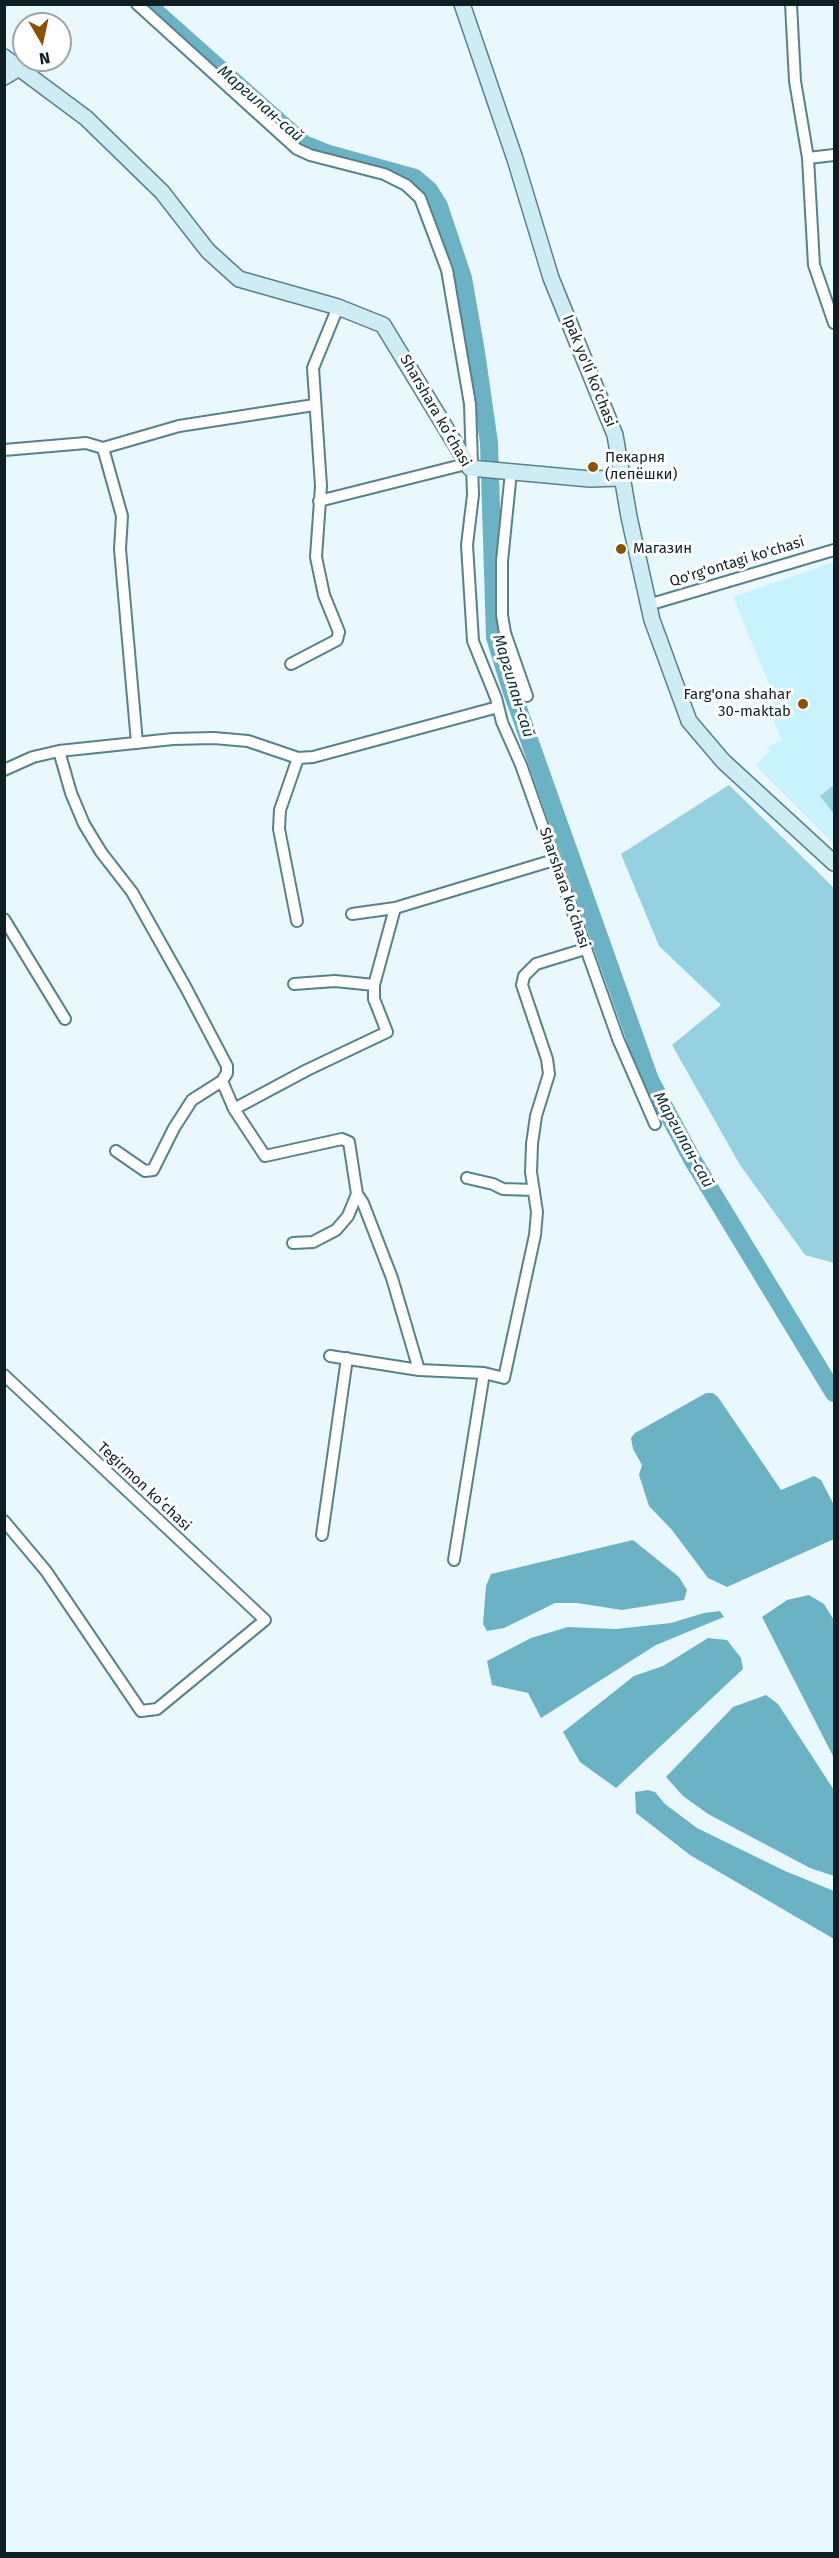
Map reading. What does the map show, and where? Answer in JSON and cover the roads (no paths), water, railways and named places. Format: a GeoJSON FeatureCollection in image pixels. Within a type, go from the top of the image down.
{"type":"FeatureCollection","features":[{"type":"Feature","properties":{"kind":"main road","name":"Ipak yo'li ko'chasi"},"geometry":{"type":"LineString","coordinates":[[462,4],[515,159],[551,278],[615,435],[648,605],[662,652],[689,721],[723,760],[834,863]]}},
{"type":"Feature","properties":{"kind":"main road","name":"Sharshara koʻchasi"},"geometry":{"type":"LineString","coordinates":[[24,72],[87,118],[162,192],[226,269],[253,284],[338,307],[383,324],[470,467]]}},
{"type":"Feature","properties":{"kind":"main road"},"geometry":{"type":"LineString","coordinates":[[470,467],[590,479],[622,478]]}},
{"type":"Feature","properties":{"kind":"street"},"geometry":{"type":"LineString","coordinates":[[137,4],[297,148],[310,155],[384,174],[406,185],[420,198],[447,270],[470,404],[473,454],[470,467],[319,501]]}},
{"type":"Feature","properties":{"kind":"street"},"geometry":{"type":"LineString","coordinates":[[791,4],[795,81],[808,158],[814,265],[834,323]]}},
{"type":"Feature","properties":{"kind":"street"},"geometry":{"type":"LineString","coordinates":[[808,158],[834,155]]}},
{"type":"Feature","properties":{"kind":"street"},"geometry":{"type":"LineString","coordinates":[[291,664],[337,640],[339,632],[324,595],[316,557],[321,486],[313,368],[338,307]]}},
{"type":"Feature","properties":{"kind":"street"},"geometry":{"type":"LineString","coordinates":[[4,450],[86,443],[104,448],[179,426],[314,405]]}},
{"type":"Feature","properties":{"kind":"street"},"geometry":{"type":"LineString","coordinates":[[104,448],[122,516],[120,549],[137,743]]}},
{"type":"Feature","properties":{"kind":"street","name":"Sharshara koʻchasi"},"geometry":{"type":"LineString","coordinates":[[470,467],[473,495],[467,566],[473,641],[618,1039],[655,1124]]}},
{"type":"Feature","properties":{"kind":"street"},"geometry":{"type":"LineString","coordinates":[[511,472],[502,561],[502,615],[505,633],[527,696]]}},
{"type":"Feature","properties":{"kind":"street","name":"Qo'rg'ontagi ko'chasi"},"geometry":{"type":"LineString","coordinates":[[648,605],[834,550]]}},
{"type":"Feature","properties":{"kind":"street"},"geometry":{"type":"LineString","coordinates":[[4,770],[33,757],[59,751],[174,739],[236,740],[298,758],[313,757],[498,707]]}},
{"type":"Feature","properties":{"kind":"street"},"geometry":{"type":"LineString","coordinates":[[59,751],[71,793],[84,825],[101,852],[132,892],[227,1066],[227,1073],[222,1081],[192,1100],[174,1128],[153,1170],[145,1171],[116,1151]]}},
{"type":"Feature","properties":{"kind":"street"},"geometry":{"type":"LineString","coordinates":[[297,921],[279,829],[280,810],[298,758]]}},
{"type":"Feature","properties":{"kind":"street"},"geometry":{"type":"LineString","coordinates":[[352,914],[395,908],[554,860]]}},
{"type":"Feature","properties":{"kind":"street"},"geometry":{"type":"LineString","coordinates":[[234,1109],[307,1070],[383,1036],[387,1032],[387,1027],[374,999],[374,985],[395,908]]}},
{"type":"Feature","properties":{"kind":"street"},"geometry":{"type":"LineString","coordinates":[[4,919],[65,1019]]}},
{"type":"Feature","properties":{"kind":"street"},"geometry":{"type":"LineString","coordinates":[[330,1356],[419,1370],[484,1373],[504,1378],[535,1235],[537,1212],[531,1144],[536,1116],[549,1074],[547,1059],[522,985],[524,975],[536,964],[585,949]]}},
{"type":"Feature","properties":{"kind":"street"},"geometry":{"type":"LineString","coordinates":[[294,984],[335,981],[374,985]]}},
{"type":"Feature","properties":{"kind":"street"},"geometry":{"type":"LineString","coordinates":[[222,1081],[234,1109],[265,1156],[342,1139],[349,1142],[357,1194],[363,1203],[392,1278],[419,1370]]}},
{"type":"Feature","properties":{"kind":"street"},"geometry":{"type":"LineString","coordinates":[[467,1178],[493,1184],[503,1189],[534,1190]]}},
{"type":"Feature","properties":{"kind":"street"},"geometry":{"type":"LineString","coordinates":[[292,1243],[313,1242],[336,1230],[348,1216],[357,1194]]}},
{"type":"Feature","properties":{"kind":"street"},"geometry":{"type":"LineString","coordinates":[[322,1534],[347,1358]]}},
{"type":"Feature","properties":{"kind":"street"},"geometry":{"type":"LineString","coordinates":[[454,1560],[484,1373]]}},
{"type":"Feature","properties":{"kind":"street","name":"Tegirmon koʻchasi"},"geometry":{"type":"LineString","coordinates":[[4,1375],[266,1620],[157,1709],[141,1711],[46,1571],[4,1521]]}},
{"type":"Feature","properties":{"kind":"waterway","name":"Маргилан-сай"},"geometry":{"type":"LineString","coordinates":[[147,4],[304,144],[329,154],[415,178],[429,190],[439,206],[463,278],[476,352],[489,443],[495,637],[510,686],[650,1080],[692,1159],[834,1393]]}},
{"type":"Feature","properties":{"kind":"place","name":"Пекарня (лепёшки)"},"geometry":{"type":"Point","coordinates":[593,467]}},
{"type":"Feature","properties":{"kind":"place","name":"Магазин"},"geometry":{"type":"Point","coordinates":[621,549]}},
{"type":"Feature","properties":{"kind":"place","name":"Farg'ona shahar 30-maktab"},"geometry":{"type":"Point","coordinates":[803,704]}}]}
